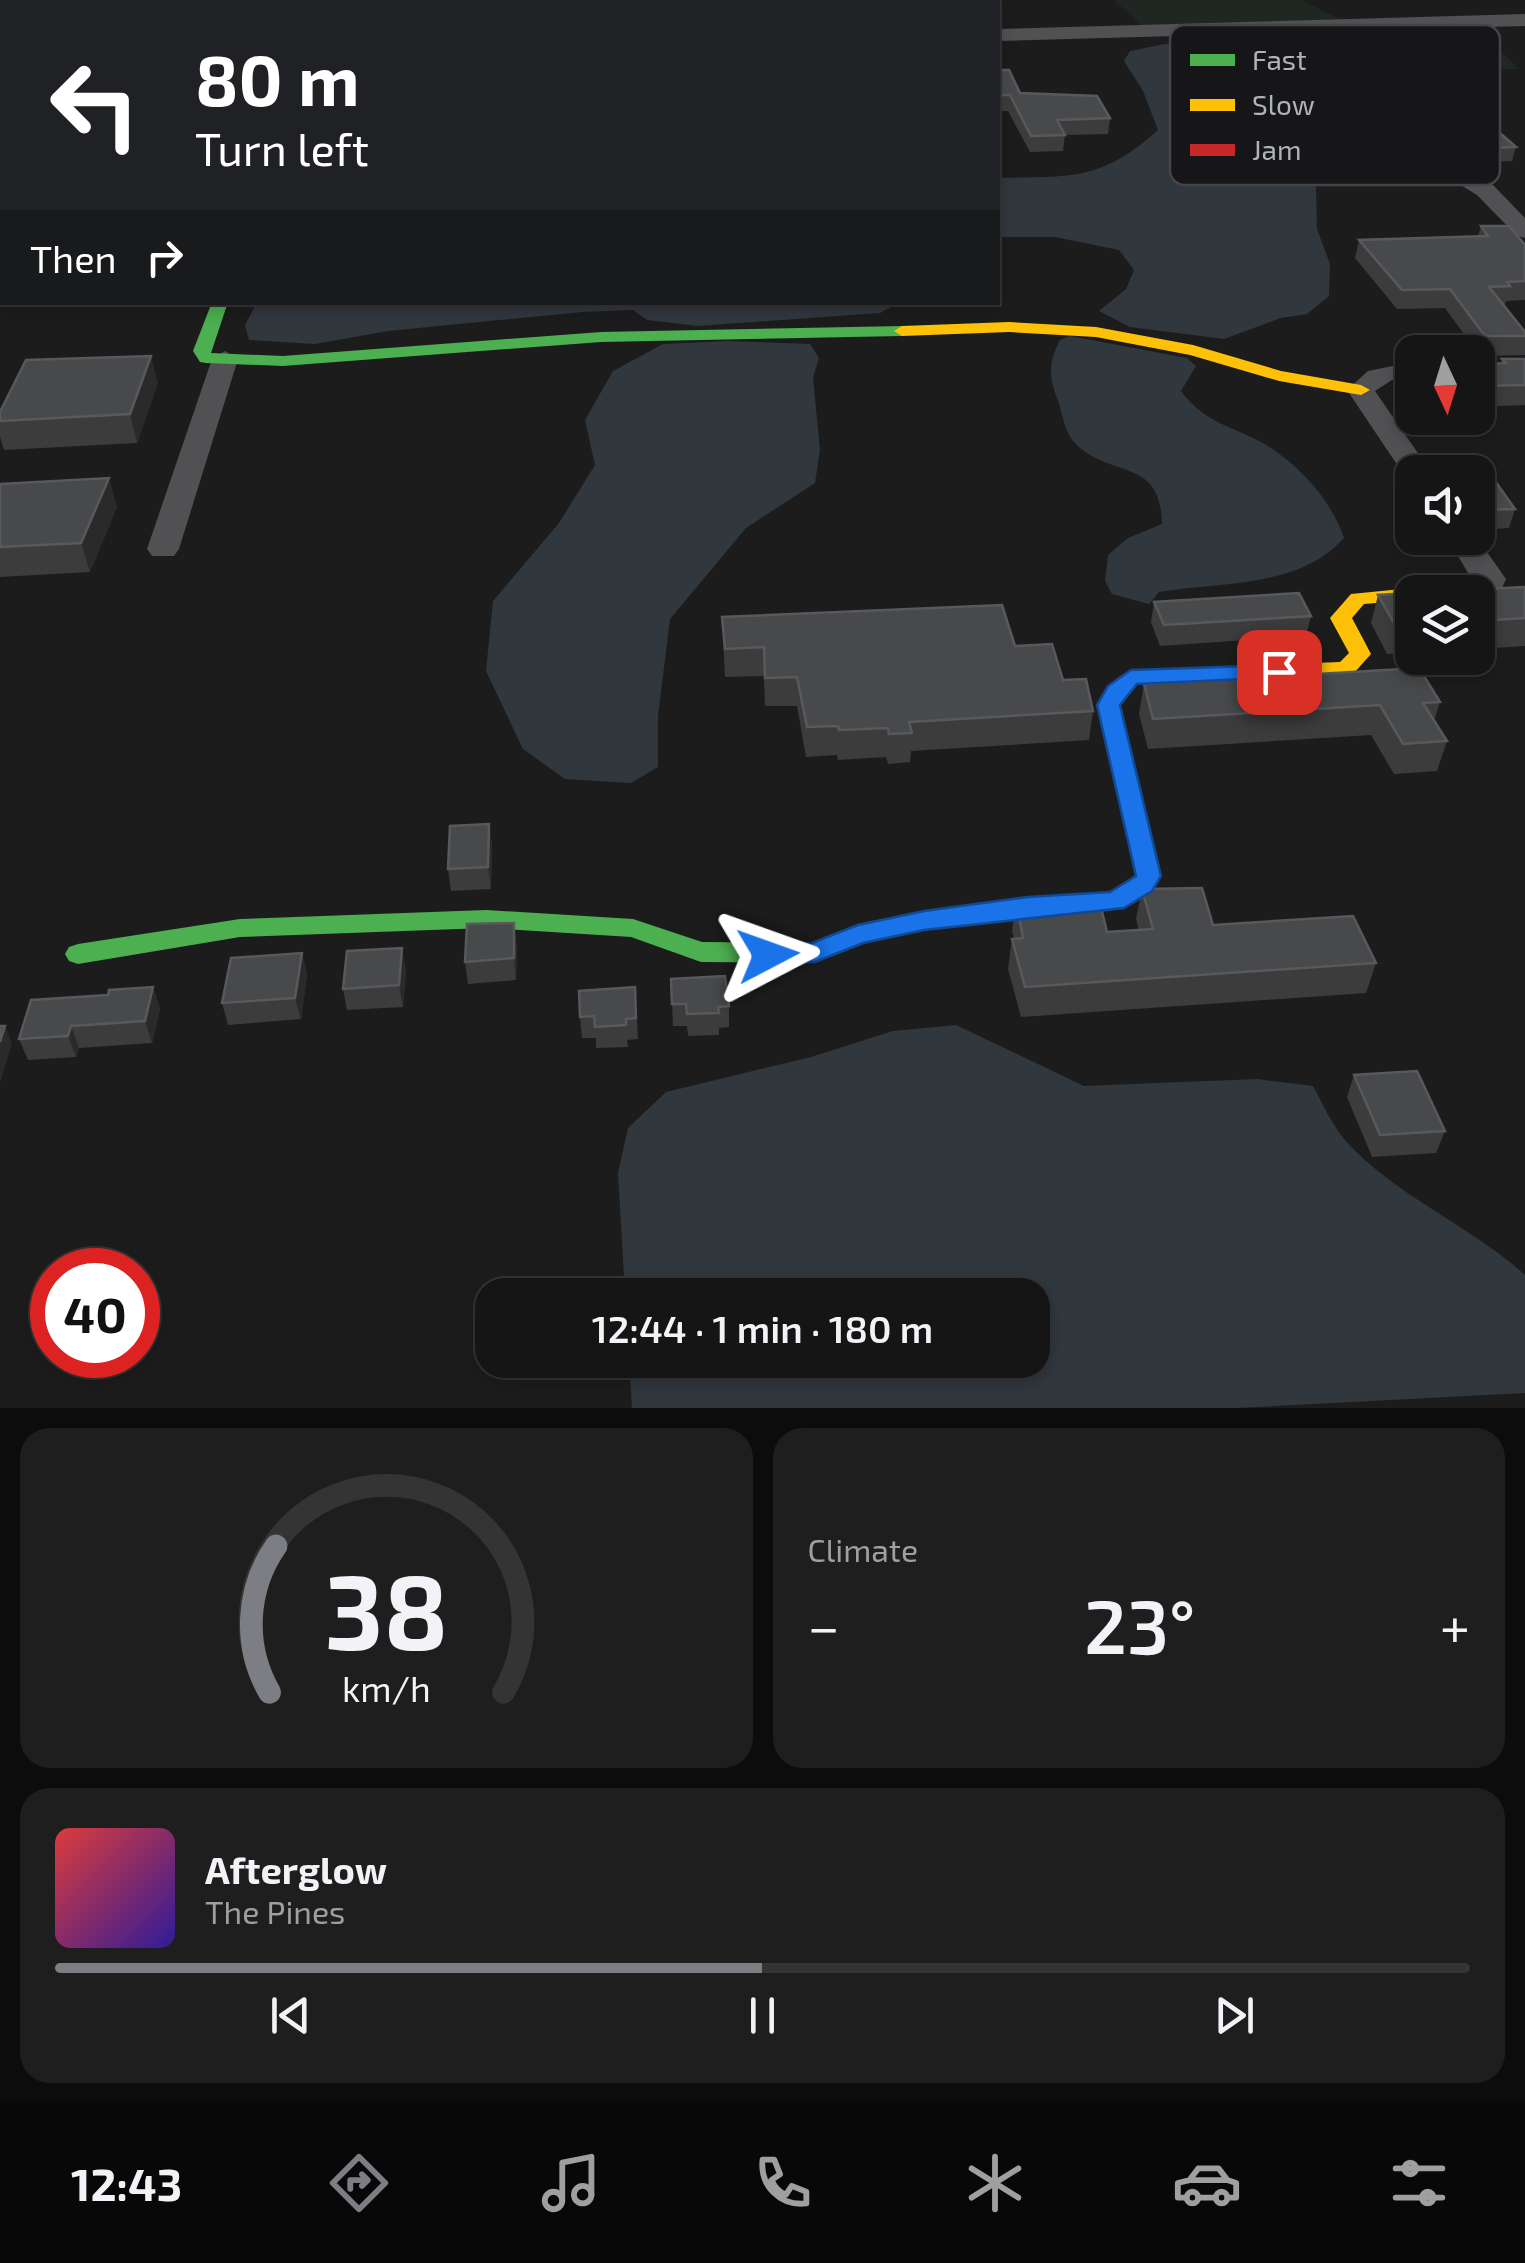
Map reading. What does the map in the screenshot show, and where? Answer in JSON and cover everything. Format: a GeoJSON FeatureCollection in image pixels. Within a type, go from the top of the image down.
{"type":"FeatureCollection","features":[{"type":"Feature","properties":{"kind":"street"},"geometry":{"type":"LineString","coordinates":[[1338,3],[1372,23]]}},
{"type":"Feature","properties":{"kind":"street"},"geometry":{"type":"LineString","coordinates":[[1284,25],[1525,20]]}},
{"type":"Feature","properties":{"kind":"street"},"geometry":{"type":"LineString","coordinates":[[1000,34],[1170,29]]}},
{"type":"Feature","properties":{"kind":"street"},"geometry":{"type":"LineString","coordinates":[[1476,185],[1525,230]]}},
{"type":"Feature","properties":{"kind":"street"},"geometry":{"type":"LineString","coordinates":[[219,305],[200,351],[206,358],[283,361],[602,336],[1010,327],[1096,332],[1193,350],[1280,376],[1360,390],[1404,455]]}},
{"type":"Feature","properties":{"kind":"street"},"geometry":{"type":"LineString","coordinates":[[164,550],[225,359]]}},
{"type":"Feature","properties":{"kind":"street"},"geometry":{"type":"LineString","coordinates":[[1360,390],[1369,380],[1395,371]]}},
{"type":"Feature","properties":{"kind":"street"},"geometry":{"type":"LineString","coordinates":[[78,954],[240,928],[486,918],[633,928],[700,952],[784,954],[815,952],[858,934],[924,920],[1028,906],[1115,901],[1142,885],[1148,876],[1109,705],[1116,691],[1131,677],[1346,668],[1360,654],[1341,618],[1358,598],[1395,595]]}},
{"type":"Feature","properties":{"kind":"shaded area"},"geometry":{"type":"Polygon","coordinates":[[[1114,0],[1302,0],[1347,23],[1170,25],[1170,29],[1146,30],[1114,0]]]}},
{"type":"Feature","properties":{"kind":"shaded area"},"geometry":{"type":"Polygon","coordinates":[[[1170,44],[1170,185],[1315,185],[1317,229],[1330,264],[1329,296],[1307,314],[1281,318],[1224,339],[1130,327],[1099,311],[1126,289],[1134,270],[1119,250],[1055,237],[1000,237],[1000,178],[1065,176],[1101,168],[1158,130],[1143,91],[1124,61],[1130,51],[1170,44]]]}},
{"type":"Feature","properties":{"kind":"shaded area"},"geometry":{"type":"Polygon","coordinates":[[[1500,51],[1520,69],[1500,69],[1500,51]]]}},
{"type":"Feature","properties":{"kind":"shaded area"},"geometry":{"type":"Polygon","coordinates":[[[255,305],[895,305],[880,313],[698,326],[647,320],[633,310],[583,312],[388,331],[315,344],[249,340],[245,325],[255,305]]]}},
{"type":"Feature","properties":{"kind":"shaded area"},"geometry":{"type":"Polygon","coordinates":[[[1070,336],[1187,358],[1196,366],[1181,391],[1192,404],[1215,421],[1265,444],[1289,461],[1326,502],[1344,538],[1325,555],[1282,575],[1159,592],[1149,604],[1112,594],[1105,581],[1108,555],[1128,538],[1162,524],[1160,503],[1145,479],[1093,457],[1070,436],[1051,369],[1060,340],[1070,336]]]}},
{"type":"Feature","properties":{"kind":"shaded area"},"geometry":{"type":"Polygon","coordinates":[[[663,344],[810,344],[819,358],[813,377],[820,450],[815,483],[746,528],[670,619],[658,716],[658,767],[631,783],[565,779],[523,749],[486,671],[493,601],[559,523],[595,465],[585,420],[613,371],[663,344]]]}},
{"type":"Feature","properties":{"kind":"shaded area"},"geometry":{"type":"Polygon","coordinates":[[[956,1025],[1084,1086],[1257,1079],[1313,1086],[1340,1134],[1365,1160],[1525,1275],[1525,1393],[1236,1408],[632,1408],[630,1378],[1050,1378],[1050,1278],[624,1278],[618,1173],[628,1128],[666,1092],[811,1057],[893,1031],[956,1025]]]}},
{"type":"Feature","properties":{"kind":"building"},"geometry":{"type":"Polygon","coordinates":[[[1000,70],[1009,70],[1020,93],[1097,96],[1110,118],[1057,120],[1065,135],[1031,136],[1010,95],[1000,95],[1000,70]]]}},
{"type":"Feature","properties":{"kind":"building"},"geometry":{"type":"Polygon","coordinates":[[[1500,133],[1516,147],[1500,148],[1500,133]]]}},
{"type":"Feature","properties":{"kind":"building"},"geometry":{"type":"Polygon","coordinates":[[[1481,226],[1509,226],[1525,245],[1525,281],[1489,287],[1525,336],[1484,335],[1450,289],[1402,290],[1359,240],[1488,236],[1481,226]]]}},
{"type":"Feature","properties":{"kind":"building"},"geometry":{"type":"Polygon","coordinates":[[[151,356],[130,414],[0,421],[0,412],[26,360],[151,356]]]}},
{"type":"Feature","properties":{"kind":"building"},"geometry":{"type":"Polygon","coordinates":[[[1502,359],[1525,359],[1525,385],[1495,386],[1495,364],[1506,363],[1502,359]]]}},
{"type":"Feature","properties":{"kind":"building"},"geometry":{"type":"Polygon","coordinates":[[[109,478],[81,543],[0,547],[0,484],[109,478]]]}},
{"type":"Feature","properties":{"kind":"building"},"geometry":{"type":"Polygon","coordinates":[[[1495,481],[1515,509],[1495,510],[1495,481]]]}},
{"type":"Feature","properties":{"kind":"building"},"geometry":{"type":"Polygon","coordinates":[[[1525,587],[1525,618],[1495,620],[1495,588],[1525,587]]]}},
{"type":"Feature","properties":{"kind":"building"},"geometry":{"type":"Polygon","coordinates":[[[1299,593],[1311,616],[1164,625],[1154,602],[1299,593]]]}},
{"type":"Feature","properties":{"kind":"building"},"geometry":{"type":"Polygon","coordinates":[[[1395,594],[1395,625],[1378,595],[1395,594]]]}},
{"type":"Feature","properties":{"kind":"building"},"geometry":{"type":"Polygon","coordinates":[[[1002,605],[1015,646],[1052,644],[1063,680],[1086,679],[1093,711],[909,722],[912,733],[889,734],[888,728],[807,727],[797,677],[765,678],[764,647],[725,649],[722,617],[1002,605]]]}},
{"type":"Feature","properties":{"kind":"building"},"geometry":{"type":"Polygon","coordinates":[[[1395,669],[1395,675],[1423,675],[1440,702],[1423,703],[1447,741],[1403,744],[1380,705],[1153,719],[1144,684],[1395,669]]]}},
{"type":"Feature","properties":{"kind":"building"},"geometry":{"type":"Polygon","coordinates":[[[489,824],[488,867],[448,869],[450,826],[489,824]]]}},
{"type":"Feature","properties":{"kind":"building"},"geometry":{"type":"Polygon","coordinates":[[[1202,888],[1213,925],[1353,916],[1376,963],[1025,987],[1012,939],[1023,938],[1016,901],[1098,895],[1107,932],[1153,929],[1142,889],[1202,888]]]}},
{"type":"Feature","properties":{"kind":"building"},"geometry":{"type":"Polygon","coordinates":[[[514,923],[514,958],[465,962],[467,924],[514,923]]]}},
{"type":"Feature","properties":{"kind":"building"},"geometry":{"type":"Polygon","coordinates":[[[402,948],[399,985],[343,989],[347,951],[402,948]]]}},
{"type":"Feature","properties":{"kind":"building"},"geometry":{"type":"Polygon","coordinates":[[[302,953],[295,998],[222,1003],[231,958],[302,953]]]}},
{"type":"Feature","properties":{"kind":"building"},"geometry":{"type":"Polygon","coordinates":[[[725,976],[729,1006],[718,1007],[719,1013],[687,1014],[686,1004],[672,1004],[671,979],[725,976]]]}},
{"type":"Feature","properties":{"kind":"building"},"geometry":{"type":"Polygon","coordinates":[[[153,987],[145,1021],[71,1026],[68,1036],[19,1039],[31,1000],[108,995],[109,990],[153,987]]]}},
{"type":"Feature","properties":{"kind":"building"},"geometry":{"type":"Polygon","coordinates":[[[635,987],[636,1018],[626,1019],[626,1025],[595,1027],[594,1016],[580,1017],[579,991],[635,987]]]}},
{"type":"Feature","properties":{"kind":"building"},"geometry":{"type":"Polygon","coordinates":[[[1417,1071],[1445,1131],[1380,1135],[1354,1075],[1417,1071]]]}},
{"type":"Feature","properties":{"kind":"traffic: fast"},"geometry":{"type":"LineString","coordinates":[[219,305],[201,351],[206,358],[283,361],[601,337],[902,331]]}},
{"type":"Feature","properties":{"kind":"traffic: fast"},"geometry":{"type":"LineString","coordinates":[[78,954],[240,928],[486,919],[633,928],[701,952],[815,953],[858,934],[924,920],[1080,903]]}},
{"type":"Feature","properties":{"kind":"traffic: slow"},"geometry":{"type":"LineString","coordinates":[[902,331],[1009,327],[1096,332],[1193,350],[1279,376],[1361,390]]}},
{"type":"Feature","properties":{"kind":"traffic: slow"},"geometry":{"type":"LineString","coordinates":[[1143,677],[1346,668],[1360,654],[1341,618],[1358,598],[1395,595]]}},
{"type":"Feature","properties":{"kind":"traffic: jam"},"geometry":{"type":"LineString","coordinates":[[1080,903],[1127,895],[1148,876],[1109,705],[1116,691],[1131,677],[1143,677]]}},
{"type":"Feature","properties":{"kind":"route"},"geometry":{"type":"LineString","coordinates":[[768,955],[815,952],[858,934],[924,920],[1028,906],[1115,901],[1142,885],[1148,876],[1109,705],[1116,691],[1131,677],[1279,672]]}}]}
